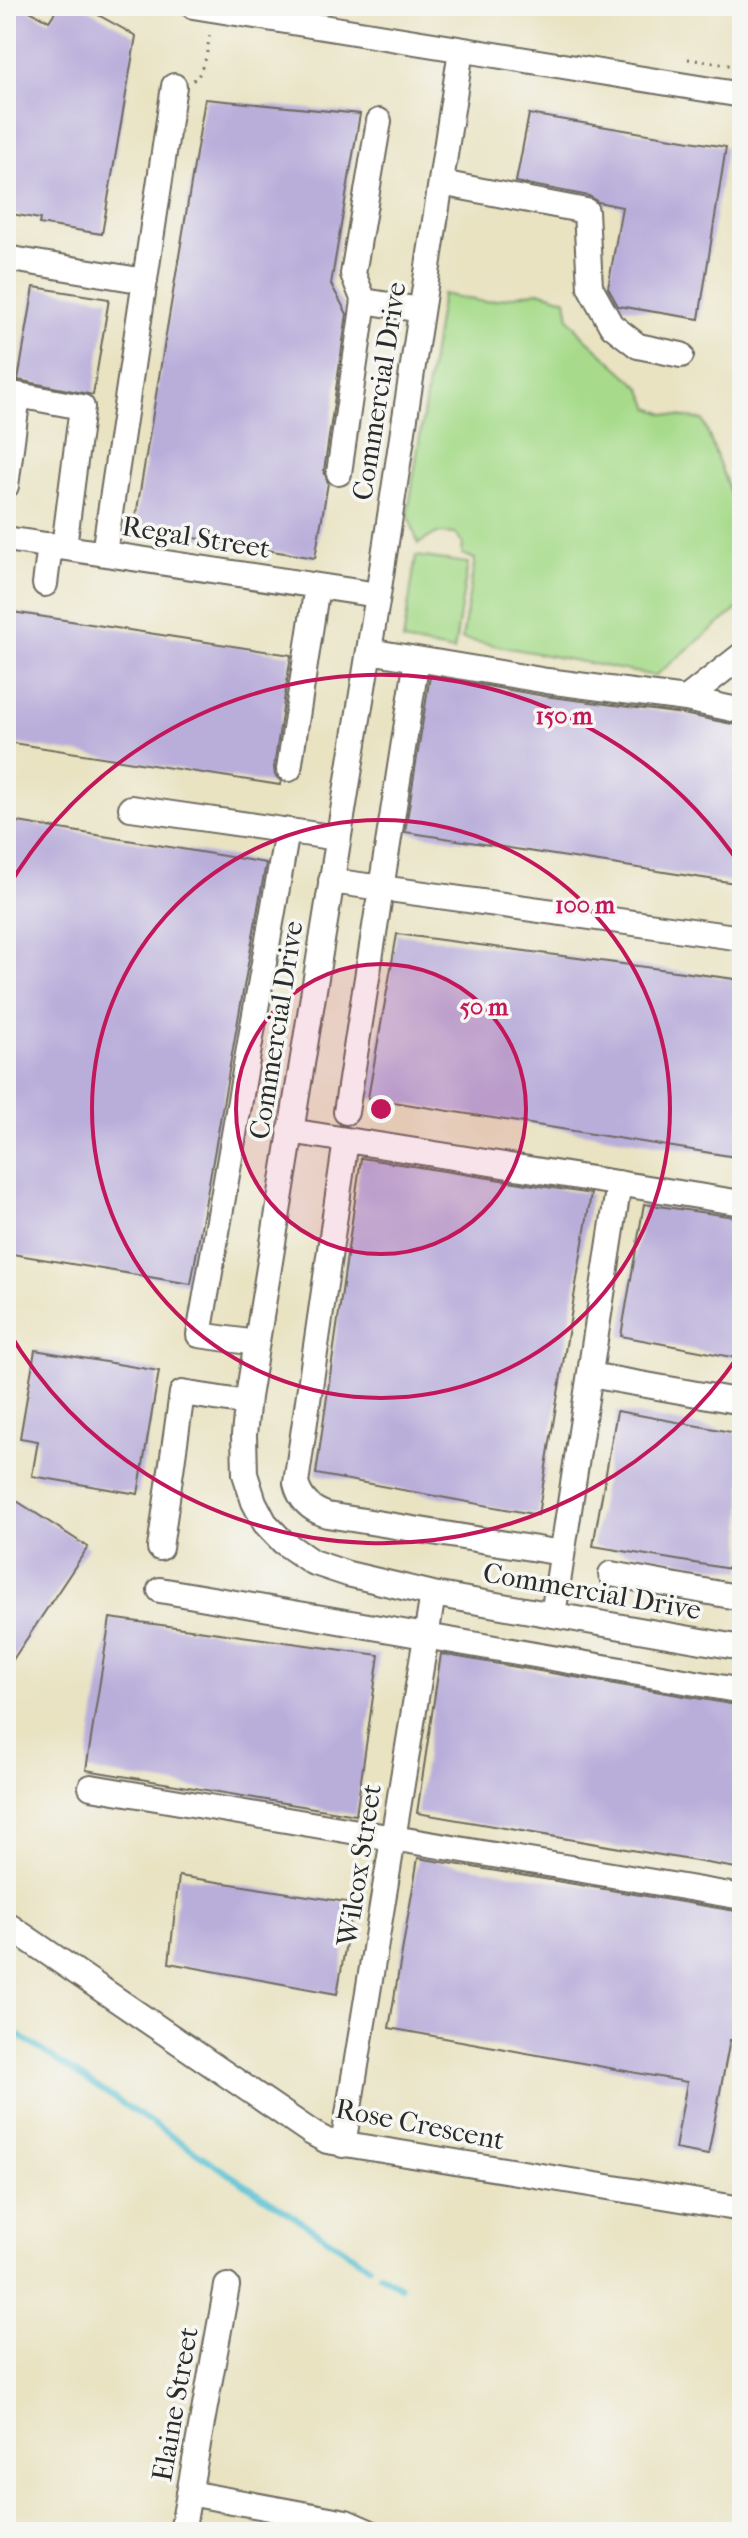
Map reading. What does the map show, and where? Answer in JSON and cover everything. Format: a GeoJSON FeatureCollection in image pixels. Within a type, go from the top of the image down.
{"type":"FeatureCollection","features":[{"type":"Feature","properties":{"kind":"street"},"geometry":{"type":"LineString","coordinates":[[193,6],[742,95]]}},
{"type":"Feature","properties":{"kind":"street","name":"Commercial Drive"},"geometry":{"type":"LineString","coordinates":[[461,50],[378,595],[256,1343],[244,1435],[245,1474],[265,1523],[283,1542],[312,1562],[433,1594],[742,1648]]}},
{"type":"Feature","properties":{"kind":"street"},"geometry":{"type":"LineString","coordinates":[[104,553],[174,86]]}},
{"type":"Feature","properties":{"kind":"street"},"geometry":{"type":"LineString","coordinates":[[339,473],[364,301],[353,274],[379,121]]}},
{"type":"Feature","properties":{"kind":"street"},"geometry":{"type":"LineString","coordinates":[[441,183],[586,211],[590,287],[611,325],[638,346],[681,355]]}},
{"type":"Feature","properties":{"kind":"street"},"geometry":{"type":"LineString","coordinates":[[6,258],[145,281]]}},
{"type":"Feature","properties":{"kind":"street"},"geometry":{"type":"LineString","coordinates":[[364,301],[421,310]]}},
{"type":"Feature","properties":{"kind":"street"},"geometry":{"type":"LineString","coordinates":[[6,486],[12,388],[82,407],[57,546],[45,584]]}},
{"type":"Feature","properties":{"kind":"street","name":"Regal Street"},"geometry":{"type":"LineString","coordinates":[[6,539],[378,595]]}},
{"type":"Feature","properties":{"kind":"street"},"geometry":{"type":"LineString","coordinates":[[289,769],[317,586]]}},
{"type":"Feature","properties":{"kind":"street"},"geometry":{"type":"LineString","coordinates":[[369,651],[547,681],[686,699],[742,711]]}},
{"type":"Feature","properties":{"kind":"street"},"geometry":{"type":"LineString","coordinates":[[686,699],[742,655]]}},
{"type":"Feature","properties":{"kind":"street"},"geometry":{"type":"LineString","coordinates":[[346,1112],[417,659]]}},
{"type":"Feature","properties":{"kind":"street"},"geometry":{"type":"LineString","coordinates":[[131,808],[338,838]]}},
{"type":"Feature","properties":{"kind":"street"},"geometry":{"type":"LineString","coordinates":[[256,1343],[199,1335],[287,831]]}},
{"type":"Feature","properties":{"kind":"street"},"geometry":{"type":"LineString","coordinates":[[331,881],[742,938]]}},
{"type":"Feature","properties":{"kind":"street"},"geometry":{"type":"LineString","coordinates":[[290,1131],[742,1203]]}},
{"type":"Feature","properties":{"kind":"street"},"geometry":{"type":"LineString","coordinates":[[346,1140],[296,1483],[298,1493],[316,1511],[327,1515],[562,1553]]}},
{"type":"Feature","properties":{"kind":"street"},"geometry":{"type":"LineString","coordinates":[[553,1615],[619,1183]]}},
{"type":"Feature","properties":{"kind":"street"},"geometry":{"type":"LineString","coordinates":[[590,1375],[742,1402]]}},
{"type":"Feature","properties":{"kind":"street"},"geometry":{"type":"LineString","coordinates":[[160,1548],[182,1393],[247,1403]]}},
{"type":"Feature","properties":{"kind":"street"},"geometry":{"type":"LineString","coordinates":[[611,1574],[742,1598]]}},
{"type":"Feature","properties":{"kind":"street"},"geometry":{"type":"LineString","coordinates":[[160,1590],[742,1691]]}},
{"type":"Feature","properties":{"kind":"street","name":"Wilcox Street"},"geometry":{"type":"LineString","coordinates":[[343,2145],[433,1594]]}},
{"type":"Feature","properties":{"kind":"street"},"geometry":{"type":"LineString","coordinates":[[91,1787],[742,1897]]}},
{"type":"Feature","properties":{"kind":"street","name":"Rose Crescent"},"geometry":{"type":"LineString","coordinates":[[6,1924],[312,2133],[343,2145],[742,2209]]}},
{"type":"Feature","properties":{"kind":"street","name":"Elaine Street"},"geometry":{"type":"LineString","coordinates":[[182,2532],[227,2286]]}},
{"type":"Feature","properties":{"kind":"street"},"geometry":{"type":"LineString","coordinates":[[189,2493],[346,2522],[369,2532]]}},
{"type":"Feature","properties":{"kind":"path"},"geometry":{"type":"LineString","coordinates":[[206,58],[210,33]]}},
{"type":"Feature","properties":{"kind":"path"},"geometry":{"type":"LineString","coordinates":[[688,59],[742,67]]}},
{"type":"Feature","properties":{"kind":"path"},"geometry":{"type":"LineString","coordinates":[[731,2532],[741,2519]]}},
{"type":"Feature","properties":{"kind":"green space"},"geometry":{"type":"Polygon","coordinates":[[[538,291],[566,299],[569,318],[584,337],[641,388],[650,408],[665,414],[703,420],[742,525],[742,605],[655,676],[462,639],[475,559],[462,554],[463,544],[456,534],[437,533],[418,544],[408,513],[442,294],[485,302],[538,291]]]}},
{"type":"Feature","properties":{"kind":"green space"},"geometry":{"type":"Polygon","coordinates":[[[416,556],[468,563],[454,651],[403,641],[416,556]]]}},
{"type":"Feature","properties":{"kind":"building"},"geometry":{"type":"Polygon","coordinates":[[[6,6],[20,6],[49,21],[59,6],[82,6],[136,36],[102,234],[39,224],[40,219],[6,213],[6,6]]]}},
{"type":"Feature","properties":{"kind":"building"},"geometry":{"type":"Polygon","coordinates":[[[205,99],[360,114],[331,284],[347,314],[324,471],[328,483],[315,558],[134,528],[205,99]]]}},
{"type":"Feature","properties":{"kind":"building"},"geometry":{"type":"Polygon","coordinates":[[[529,114],[726,147],[699,319],[618,306],[608,288],[622,207],[598,202],[589,196],[516,182],[529,114]]]}},
{"type":"Feature","properties":{"kind":"building"},"geometry":{"type":"Polygon","coordinates":[[[34,287],[109,299],[93,395],[18,380],[34,287]]]}},
{"type":"Feature","properties":{"kind":"building"},"geometry":{"type":"Polygon","coordinates":[[[6,611],[291,655],[274,767],[280,785],[6,742],[6,611]]]}},
{"type":"Feature","properties":{"kind":"building"},"geometry":{"type":"Polygon","coordinates":[[[430,676],[544,696],[683,714],[742,726],[742,884],[405,832],[430,676]]]}},
{"type":"Feature","properties":{"kind":"building"},"geometry":{"type":"Polygon","coordinates":[[[6,820],[266,863],[191,1284],[6,1253],[6,820]]]}},
{"type":"Feature","properties":{"kind":"building"},"geometry":{"type":"Polygon","coordinates":[[[397,934],[742,980],[742,1158],[368,1098],[397,934]]]}},
{"type":"Feature","properties":{"kind":"building"},"geometry":{"type":"Polygon","coordinates":[[[361,1158],[591,1194],[538,1515],[316,1474],[361,1158]]]}},
{"type":"Feature","properties":{"kind":"building"},"geometry":{"type":"Polygon","coordinates":[[[644,1204],[742,1218],[742,1359],[621,1336],[644,1204]]]}},
{"type":"Feature","properties":{"kind":"building"},"geometry":{"type":"Polygon","coordinates":[[[35,1350],[159,1371],[138,1494],[32,1476],[38,1441],[20,1438],[35,1350]]]}},
{"type":"Feature","properties":{"kind":"building"},"geometry":{"type":"Polygon","coordinates":[[[617,1411],[742,1434],[742,1571],[593,1546],[617,1411]]]}},
{"type":"Feature","properties":{"kind":"building"},"geometry":{"type":"Polygon","coordinates":[[[6,1494],[88,1547],[6,1670],[6,1494]]]}},
{"type":"Feature","properties":{"kind":"building"},"geometry":{"type":"Polygon","coordinates":[[[110,1618],[379,1655],[356,1815],[86,1770],[110,1618]]]}},
{"type":"Feature","properties":{"kind":"building"},"geometry":{"type":"Polygon","coordinates":[[[441,1654],[742,1706],[742,1869],[417,1813],[441,1654]]]}},
{"type":"Feature","properties":{"kind":"building"},"geometry":{"type":"Polygon","coordinates":[[[418,1858],[742,1912],[742,2042],[730,2040],[708,2155],[675,2149],[687,2082],[389,2028],[418,1858]]]}},
{"type":"Feature","properties":{"kind":"building"},"geometry":{"type":"Polygon","coordinates":[[[179,1876],[353,1903],[337,1994],[169,1963],[179,1876]]]}},
{"type":"Feature","properties":{"kind":"waterway"},"geometry":{"type":"LineString","coordinates":[[6,2027],[369,2266]]}},
{"type":"Feature","properties":{"kind":"waterway"},"geometry":{"type":"LineString","coordinates":[[380,2274],[400,2287]]}}]}
